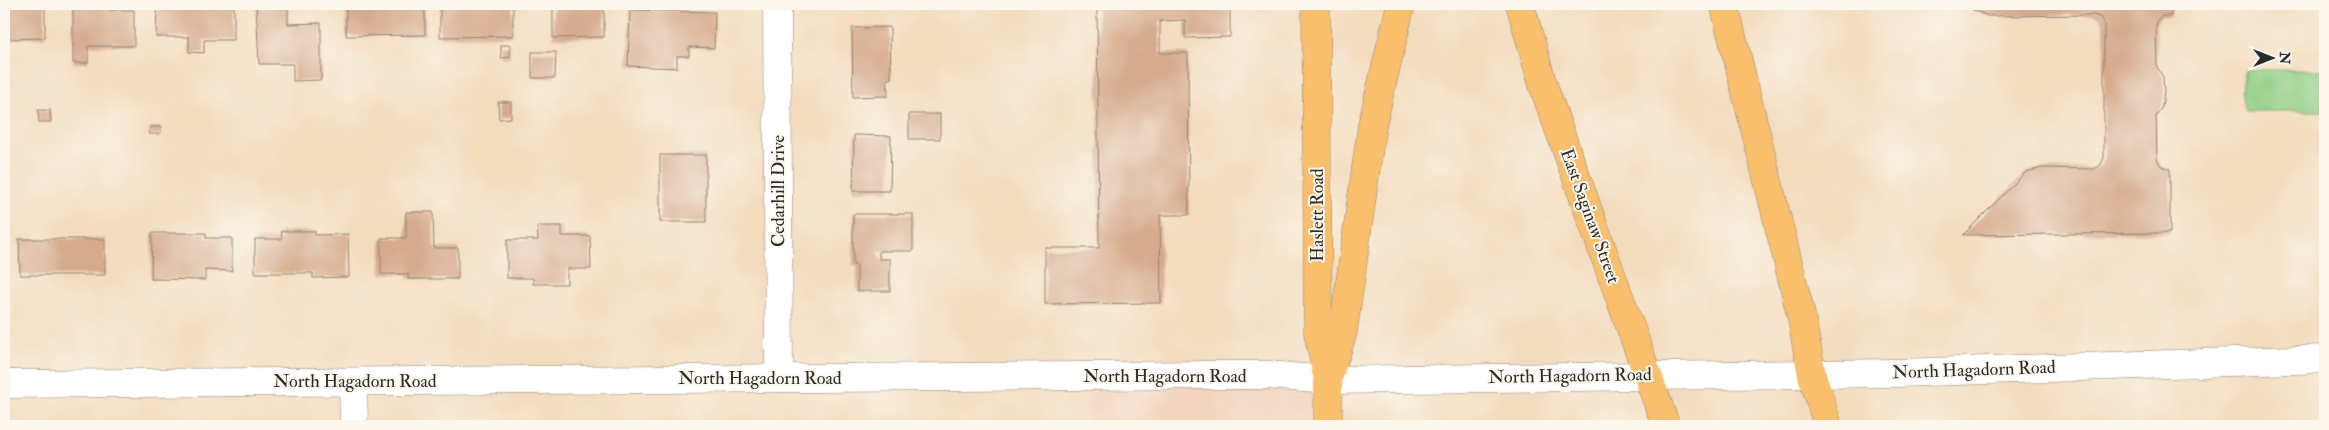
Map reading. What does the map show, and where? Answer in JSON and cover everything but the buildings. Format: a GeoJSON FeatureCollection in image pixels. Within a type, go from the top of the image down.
{"type":"FeatureCollection","features":[{"type":"Feature","properties":{"kind":"main road","name":"Haslett Road"},"geometry":{"type":"LineString","coordinates":[[1316,4],[1318,333],[1328,380],[1328,426]]}},
{"type":"Feature","properties":{"kind":"main road"},"geometry":{"type":"LineString","coordinates":[[1328,380],[1343,332],[1372,126],[1401,4]]}},
{"type":"Feature","properties":{"kind":"main road","name":"East Saginaw Street"},"geometry":{"type":"LineString","coordinates":[[1520,4],[1543,85],[1666,426]]}},
{"type":"Feature","properties":{"kind":"main road"},"geometry":{"type":"LineString","coordinates":[[1724,4],[1801,315],[1812,374],[1828,426]]}},
{"type":"Feature","properties":{"kind":"street","name":"Cedarhill Drive"},"geometry":{"type":"LineString","coordinates":[[777,4],[779,378]]}},
{"type":"Feature","properties":{"kind":"street","name":"North Hagadorn Road"},"geometry":{"type":"LineString","coordinates":[[4,384],[1267,375],[1328,380],[1648,374],[1812,374],[2325,358]]}},
{"type":"Feature","properties":{"kind":"street"},"geometry":{"type":"LineString","coordinates":[[353,382],[354,426]]}},
{"type":"Feature","properties":{"kind":"shaded area"},"geometry":{"type":"Polygon","coordinates":[[[1313,383],[1313,426],[1087,426],[1086,384],[1313,383]]]}},
{"type":"Feature","properties":{"kind":"green space"},"geometry":{"type":"Polygon","coordinates":[[[2245,70],[2324,70],[2324,111],[2245,111],[2242,81],[2245,70]]]}}]}
